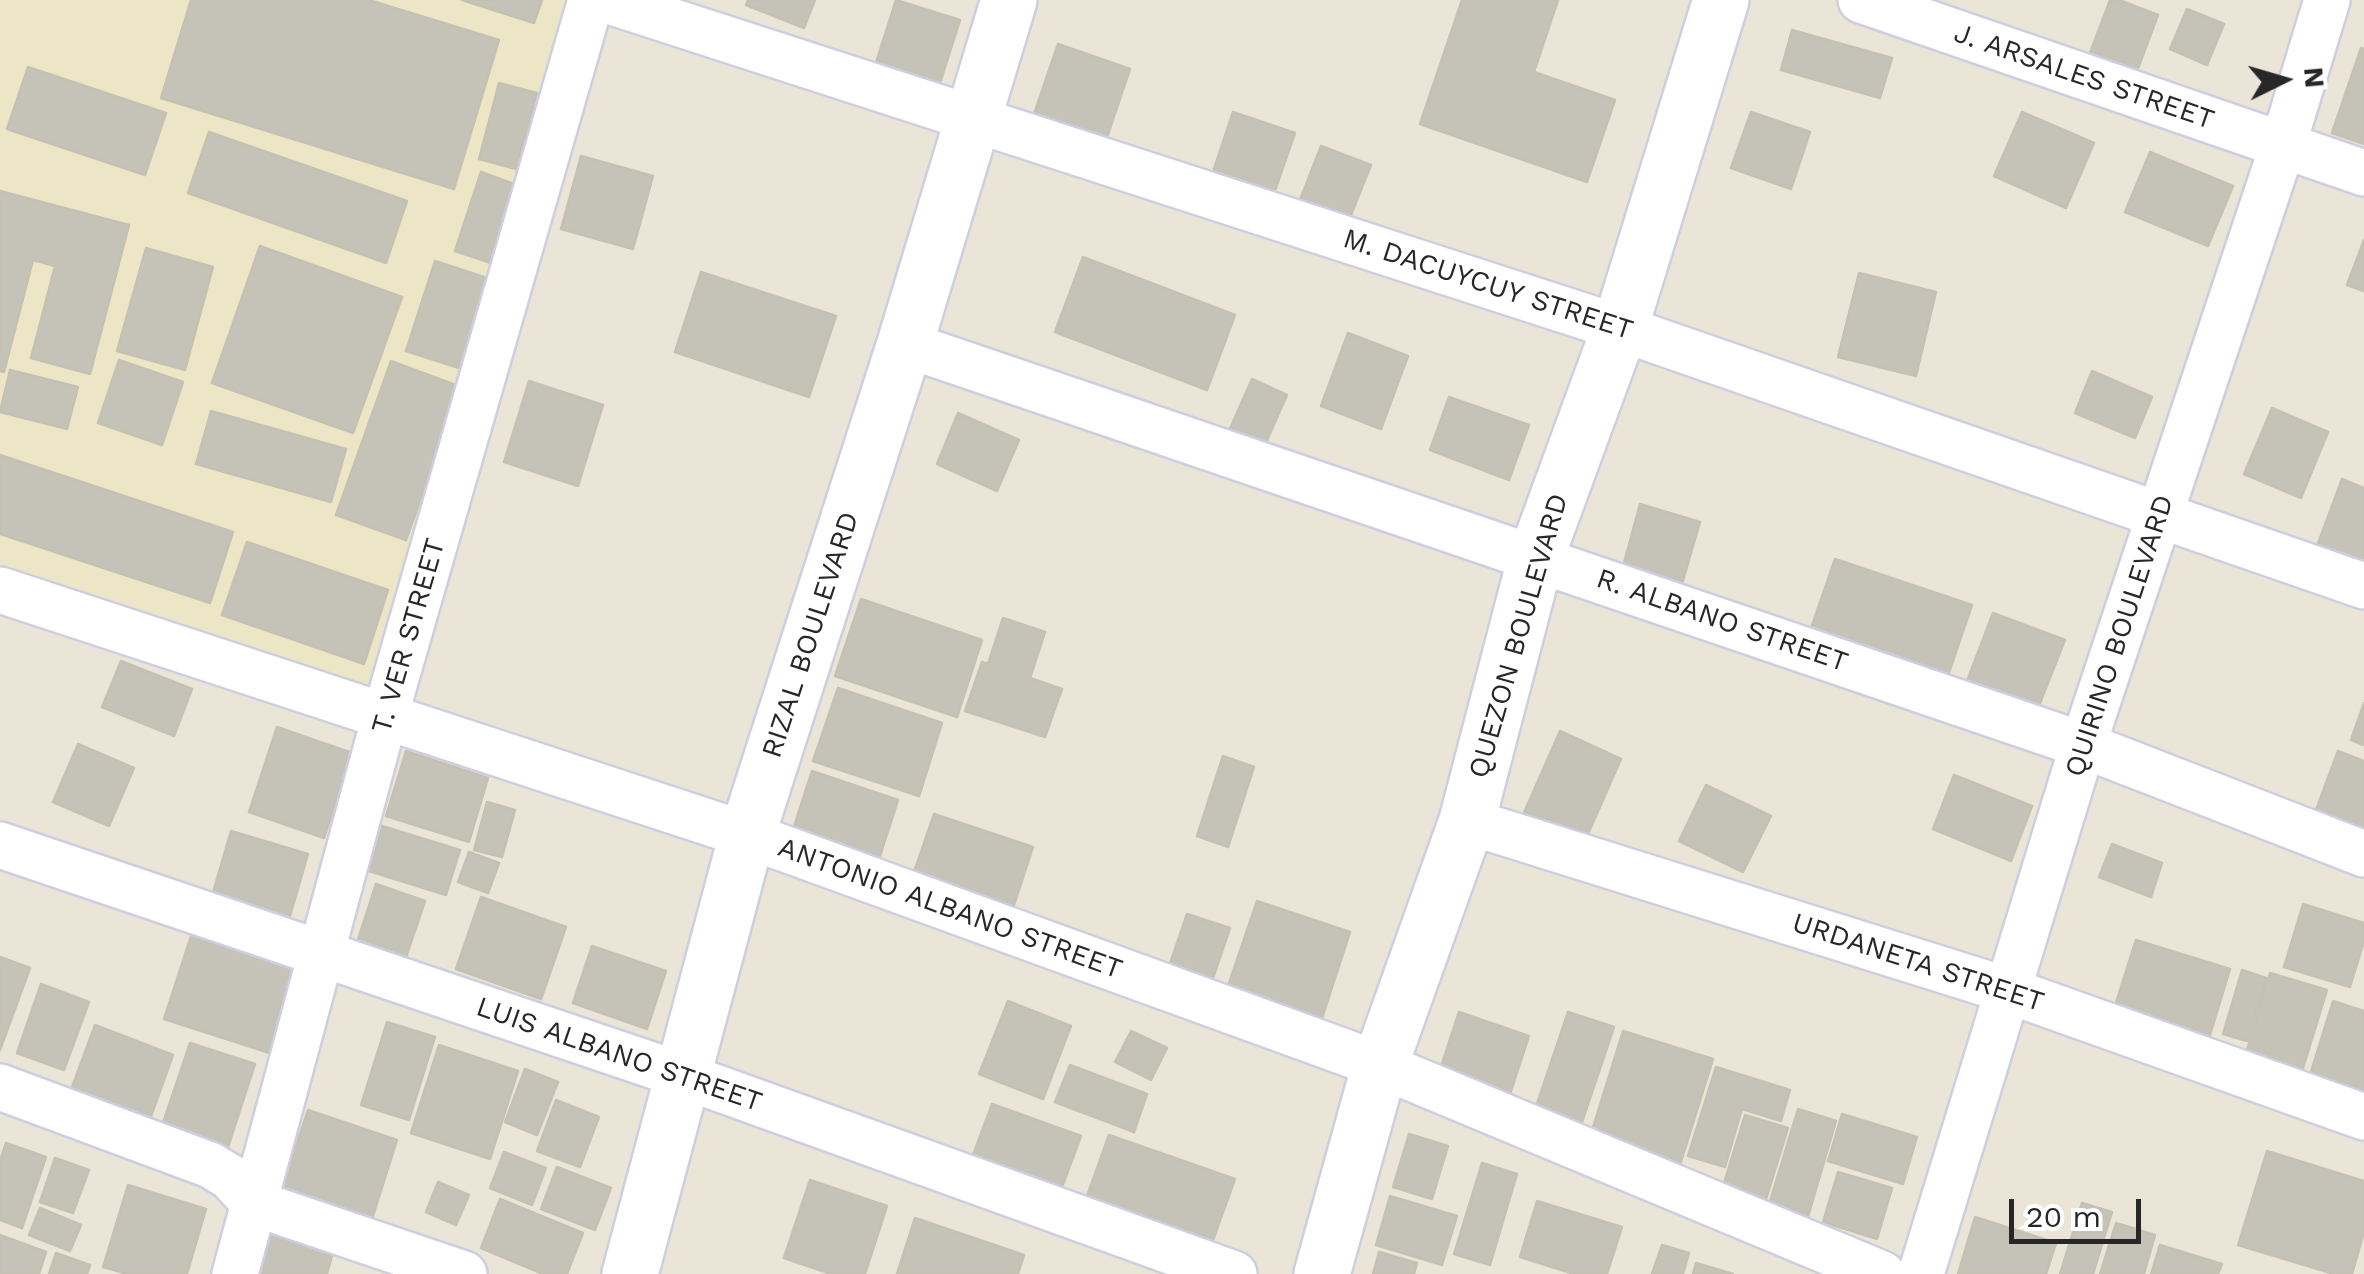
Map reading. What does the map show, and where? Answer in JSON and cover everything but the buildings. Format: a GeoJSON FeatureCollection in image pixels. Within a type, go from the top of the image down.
{"type":"FeatureCollection","features":[{"type":"Feature","properties":{"kind":"main road","name":"RIZAL BOULEVARD"},"geometry":{"type":"LineString","coordinates":[[630,1274],[746,835],[905,344],[1009,0]]}},
{"type":"Feature","properties":{"kind":"main road","name":"QUEZON BOULEVARD"},"geometry":{"type":"LineString","coordinates":[[1322,1274],[1380,1065],[1468,821],[1536,557],[1620,328],[1721,0]]}},
{"type":"Feature","properties":{"kind":"street","name":"T. VER STREET"},"geometry":{"type":"LineString","coordinates":[[235,1274],[385,716],[592,0]]}},
{"type":"Feature","properties":{"kind":"street","name":"M. DACUYCUY STREET"},"geometry":{"type":"LineString","coordinates":[[606,0],[1620,328],[2364,586]]}},
{"type":"Feature","properties":{"kind":"street","name":"J. ARSALES STREET"},"geometry":{"type":"LineString","coordinates":[[1861,0],[2364,173]]}},
{"type":"Feature","properties":{"kind":"street","name":"QUIRINO BOULEVARD"},"geometry":{"type":"LineString","coordinates":[[1921,1274],[2082,744],[2283,145],[2326,0]]}},
{"type":"Feature","properties":{"kind":"street","name":"R. ALBANO STREET"},"geometry":{"type":"LineString","coordinates":[[905,344],[2082,744],[2364,854]]}},
{"type":"Feature","properties":{"kind":"street","name":"ANTONIO ALBANO STREET"},"geometry":{"type":"LineString","coordinates":[[0,590],[746,835],[1380,1065],[1882,1274]]}},
{"type":"Feature","properties":{"kind":"street","name":"URDANETA STREET"},"geometry":{"type":"LineString","coordinates":[[1468,821],[2007,990],[2364,1116]]}},
{"type":"Feature","properties":{"kind":"street","name":"LUIS ALBANO STREET"},"geometry":{"type":"LineString","coordinates":[[0,844],[684,1076],[1234,1274]]}},
{"type":"Feature","properties":{"kind":"street"},"geometry":{"type":"LineString","coordinates":[[0,1088],[210,1165],[230,1177],[254,1203],[464,1274]]}},
{"type":"Feature","properties":{"kind":"shaded area"},"geometry":{"type":"Polygon","coordinates":[[[0,0],[575,0],[377,705],[0,578],[0,0]]]}}]}
